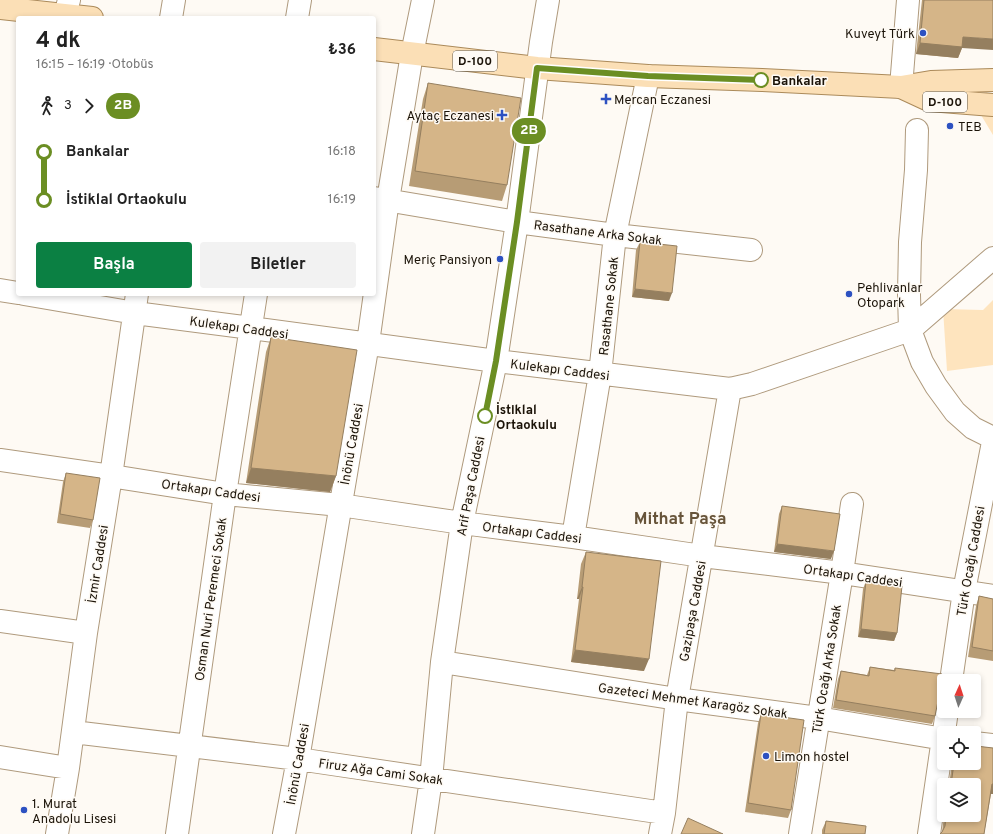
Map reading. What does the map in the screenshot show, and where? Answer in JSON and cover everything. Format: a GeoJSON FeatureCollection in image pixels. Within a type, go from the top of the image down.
{"type":"FeatureCollection","features":[{"type":"Feature","properties":{"kind":"main road"},"geometry":{"type":"LineString","coordinates":[[0,8],[67,7],[87,16]]}},
{"type":"Feature","properties":{"kind":"main road","name":"D-100"},"geometry":{"type":"LineString","coordinates":[[376,49],[537,68],[648,76],[901,87],[931,82],[993,80]]}},
{"type":"Feature","properties":{"kind":"main road","name":"D-100"},"geometry":{"type":"LineString","coordinates":[[901,87],[929,100],[993,105]]}},
{"type":"Feature","properties":{"kind":"street"},"geometry":{"type":"LineString","coordinates":[[171,16],[174,0]]}},
{"type":"Feature","properties":{"kind":"street"},"geometry":{"type":"LineString","coordinates":[[297,16],[300,0]]}},
{"type":"Feature","properties":{"kind":"street","name":"İnönü Caddesi"},"geometry":{"type":"LineString","coordinates":[[376,254],[381,199],[423,0]]}},
{"type":"Feature","properties":{"kind":"street","name":"Arif Paşa Caddesi"},"geometry":{"type":"LineString","coordinates":[[423,834],[431,779],[442,662],[462,523],[496,361],[548,0]]}},
{"type":"Feature","properties":{"kind":"street"},"geometry":{"type":"LineString","coordinates":[[901,87],[908,0]]}},
{"type":"Feature","properties":{"kind":"street","name":"Rasathane Sokak"},"geometry":{"type":"LineString","coordinates":[[573,536],[600,374],[615,235],[648,76]]}},
{"type":"Feature","properties":{"kind":"street"},"geometry":{"type":"LineString","coordinates":[[917,130],[916,170],[910,242],[910,330],[922,362],[936,386],[955,412],[973,428],[993,438]]}},
{"type":"Feature","properties":{"kind":"street","name":"Rasathane Arka Sokak"},"geometry":{"type":"LineString","coordinates":[[381,199],[517,222],[615,235],[751,250]]}},
{"type":"Feature","properties":{"kind":"street","name":"Kulekapı Caddesi"},"geometry":{"type":"LineString","coordinates":[[49,296],[136,303],[251,328],[496,361],[730,389],[752,384],[910,330],[993,258]]}},
{"type":"Feature","properties":{"kind":"street"},"geometry":{"type":"LineString","coordinates":[[0,290],[16,293]]}},
{"type":"Feature","properties":{"kind":"street","name":"Osman Nuri Peremeci Sokak"},"geometry":{"type":"LineString","coordinates":[[177,834],[225,494],[256,296]]}},
{"type":"Feature","properties":{"kind":"street","name":"İnönü Caddesi"},"geometry":{"type":"LineString","coordinates":[[284,834],[368,343],[372,296]]}},
{"type":"Feature","properties":{"kind":"street","name":"İzmir Caddesi"},"geometry":{"type":"LineString","coordinates":[[57,834],[136,303]]}},
{"type":"Feature","properties":{"kind":"street","name":"Gazipaşa Caddesi"},"geometry":{"type":"LineString","coordinates":[[660,834],[664,812],[677,699],[730,389]]}},
{"type":"Feature","properties":{"kind":"street","name":"Türk Ocağı Caddesi"},"geometry":{"type":"LineString","coordinates":[[952,674],[964,591],[993,442]]}},
{"type":"Feature","properties":{"kind":"street","name":"Ortakapı Caddesi"},"geometry":{"type":"LineString","coordinates":[[0,460],[225,494],[340,505],[462,523],[573,536],[702,556],[842,573],[993,596]]}},
{"type":"Feature","properties":{"kind":"street","name":"Türk Ocağı Arka Sokak"},"geometry":{"type":"LineString","coordinates":[[800,834],[852,504]]}},
{"type":"Feature","properties":{"kind":"street"},"geometry":{"type":"LineString","coordinates":[[0,622],[86,633]]}},
{"type":"Feature","properties":{"kind":"street","name":"Gazeteci Mehmet Karagöz Sokak"},"geometry":{"type":"LineString","coordinates":[[442,662],[677,699],[818,718],[937,738]]}},
{"type":"Feature","properties":{"kind":"street","name":"Firuz Ağa Cami Sokak"},"geometry":{"type":"LineString","coordinates":[[73,732],[298,759],[664,812]]}},
{"type":"Feature","properties":{"kind":"street"},"geometry":{"type":"LineString","coordinates":[[981,744],[993,745]]}},
{"type":"Feature","properties":{"kind":"street"},"geometry":{"type":"LineString","coordinates":[[0,757],[68,768]]}},
{"type":"Feature","properties":{"kind":"street"},"geometry":{"type":"LineString","coordinates":[[929,834],[939,770]]}},
{"type":"Feature","properties":{"kind":"shaded area"},"geometry":{"type":"Polygon","coordinates":[[[981,115],[993,115],[993,135],[981,115]]]}},
{"type":"Feature","properties":{"kind":"shaded area"},"geometry":{"type":"Polygon","coordinates":[[[993,300],[993,365],[947,371],[943,309],[983,310],[993,300]]]}},
{"type":"Feature","properties":{"kind":"building"},"geometry":{"type":"Polygon","coordinates":[[[924,0],[993,0],[993,39],[963,37],[962,47],[920,43],[924,0]]]}},
{"type":"Feature","properties":{"kind":"building"},"geometry":{"type":"Polygon","coordinates":[[[428,83],[521,98],[507,185],[415,171],[428,83]]]}},
{"type":"Feature","properties":{"kind":"building"},"geometry":{"type":"Polygon","coordinates":[[[640,242],[677,246],[672,293],[635,289],[640,242]]]}},
{"type":"Feature","properties":{"kind":"building"},"geometry":{"type":"Polygon","coordinates":[[[271,337],[357,350],[336,476],[251,468],[271,337]]]}},
{"type":"Feature","properties":{"kind":"building"},"geometry":{"type":"Polygon","coordinates":[[[66,473],[100,478],[93,520],[60,514],[66,473]]]}},
{"type":"Feature","properties":{"kind":"building"},"geometry":{"type":"Polygon","coordinates":[[[782,506],[840,514],[834,551],[777,544],[782,506]]]}},
{"type":"Feature","properties":{"kind":"building"},"geometry":{"type":"Polygon","coordinates":[[[586,552],[661,561],[649,659],[575,650],[586,552]]]}},
{"type":"Feature","properties":{"kind":"building"},"geometry":{"type":"Polygon","coordinates":[[[866,581],[902,586],[897,633],[861,629],[866,581]]]}},
{"type":"Feature","properties":{"kind":"building"},"geometry":{"type":"Polygon","coordinates":[[[979,596],[993,599],[993,651],[972,647],[979,596]]]}},
{"type":"Feature","properties":{"kind":"building"},"geometry":{"type":"Polygon","coordinates":[[[870,667],[895,671],[895,668],[942,674],[937,674],[937,706],[935,716],[836,700],[841,671],[869,676],[870,667]]]}},
{"type":"Feature","properties":{"kind":"building"},"geometry":{"type":"Polygon","coordinates":[[[761,714],[804,720],[791,810],[748,803],[761,714]]]}},
{"type":"Feature","properties":{"kind":"building"},"geometry":{"type":"Polygon","coordinates":[[[981,747],[993,748],[993,784],[984,834],[940,834],[945,826],[945,822],[981,822],[981,778],[952,778],[953,770],[981,770],[981,747]]]}},
{"type":"Feature","properties":{"kind":"building"},"geometry":{"type":"Polygon","coordinates":[[[688,818],[723,834],[681,834],[688,818]]]}},
{"type":"Feature","properties":{"kind":"building"},"geometry":{"type":"Polygon","coordinates":[[[826,821],[866,826],[865,834],[824,834],[826,821]]]}},
{"type":"Feature","properties":{"kind":"bus line","name":"2B"},"geometry":{"type":"LineString","coordinates":[[485,416],[496,361],[517,222],[537,68],[648,76],[761,80]]}},
{"type":"Feature","properties":{"kind":"place","name":"Kuveyt Türk"},"geometry":{"type":"Point","coordinates":[923,33]}},
{"type":"Feature","properties":{"kind":"place","name":"Bankalar"},"geometry":{"type":"Point","coordinates":[761,80]}},
{"type":"Feature","properties":{"kind":"place","name":"Mercan Eczanesi"},"geometry":{"type":"Point","coordinates":[606,99]}},
{"type":"Feature","properties":{"kind":"place","name":"Aytaç Eczanesi"},"geometry":{"type":"Point","coordinates":[502,115]}},
{"type":"Feature","properties":{"kind":"place","name":"TEB"},"geometry":{"type":"Point","coordinates":[950,126]}},
{"type":"Feature","properties":{"kind":"place","name":"Meriç Pansiyon"},"geometry":{"type":"Point","coordinates":[500,259]}},
{"type":"Feature","properties":{"kind":"place","name":"Pehlivanlar Otopark"},"geometry":{"type":"Point","coordinates":[849,294]}},
{"type":"Feature","properties":{"kind":"place","name":"İstiklal Ortaokulu"},"geometry":{"type":"Point","coordinates":[485,416]}},
{"type":"Feature","properties":{"kind":"place","name":"Limon hostel"},"geometry":{"type":"Point","coordinates":[766,756]}},
{"type":"Feature","properties":{"kind":"place","name":"1. Murat Anadolu Lisesi"},"geometry":{"type":"Point","coordinates":[24,810]}},
{"type":"Feature","properties":{"kind":"district","name":"Mithat Paşa"},"geometry":{"type":"Point","coordinates":[680,518]}}]}
